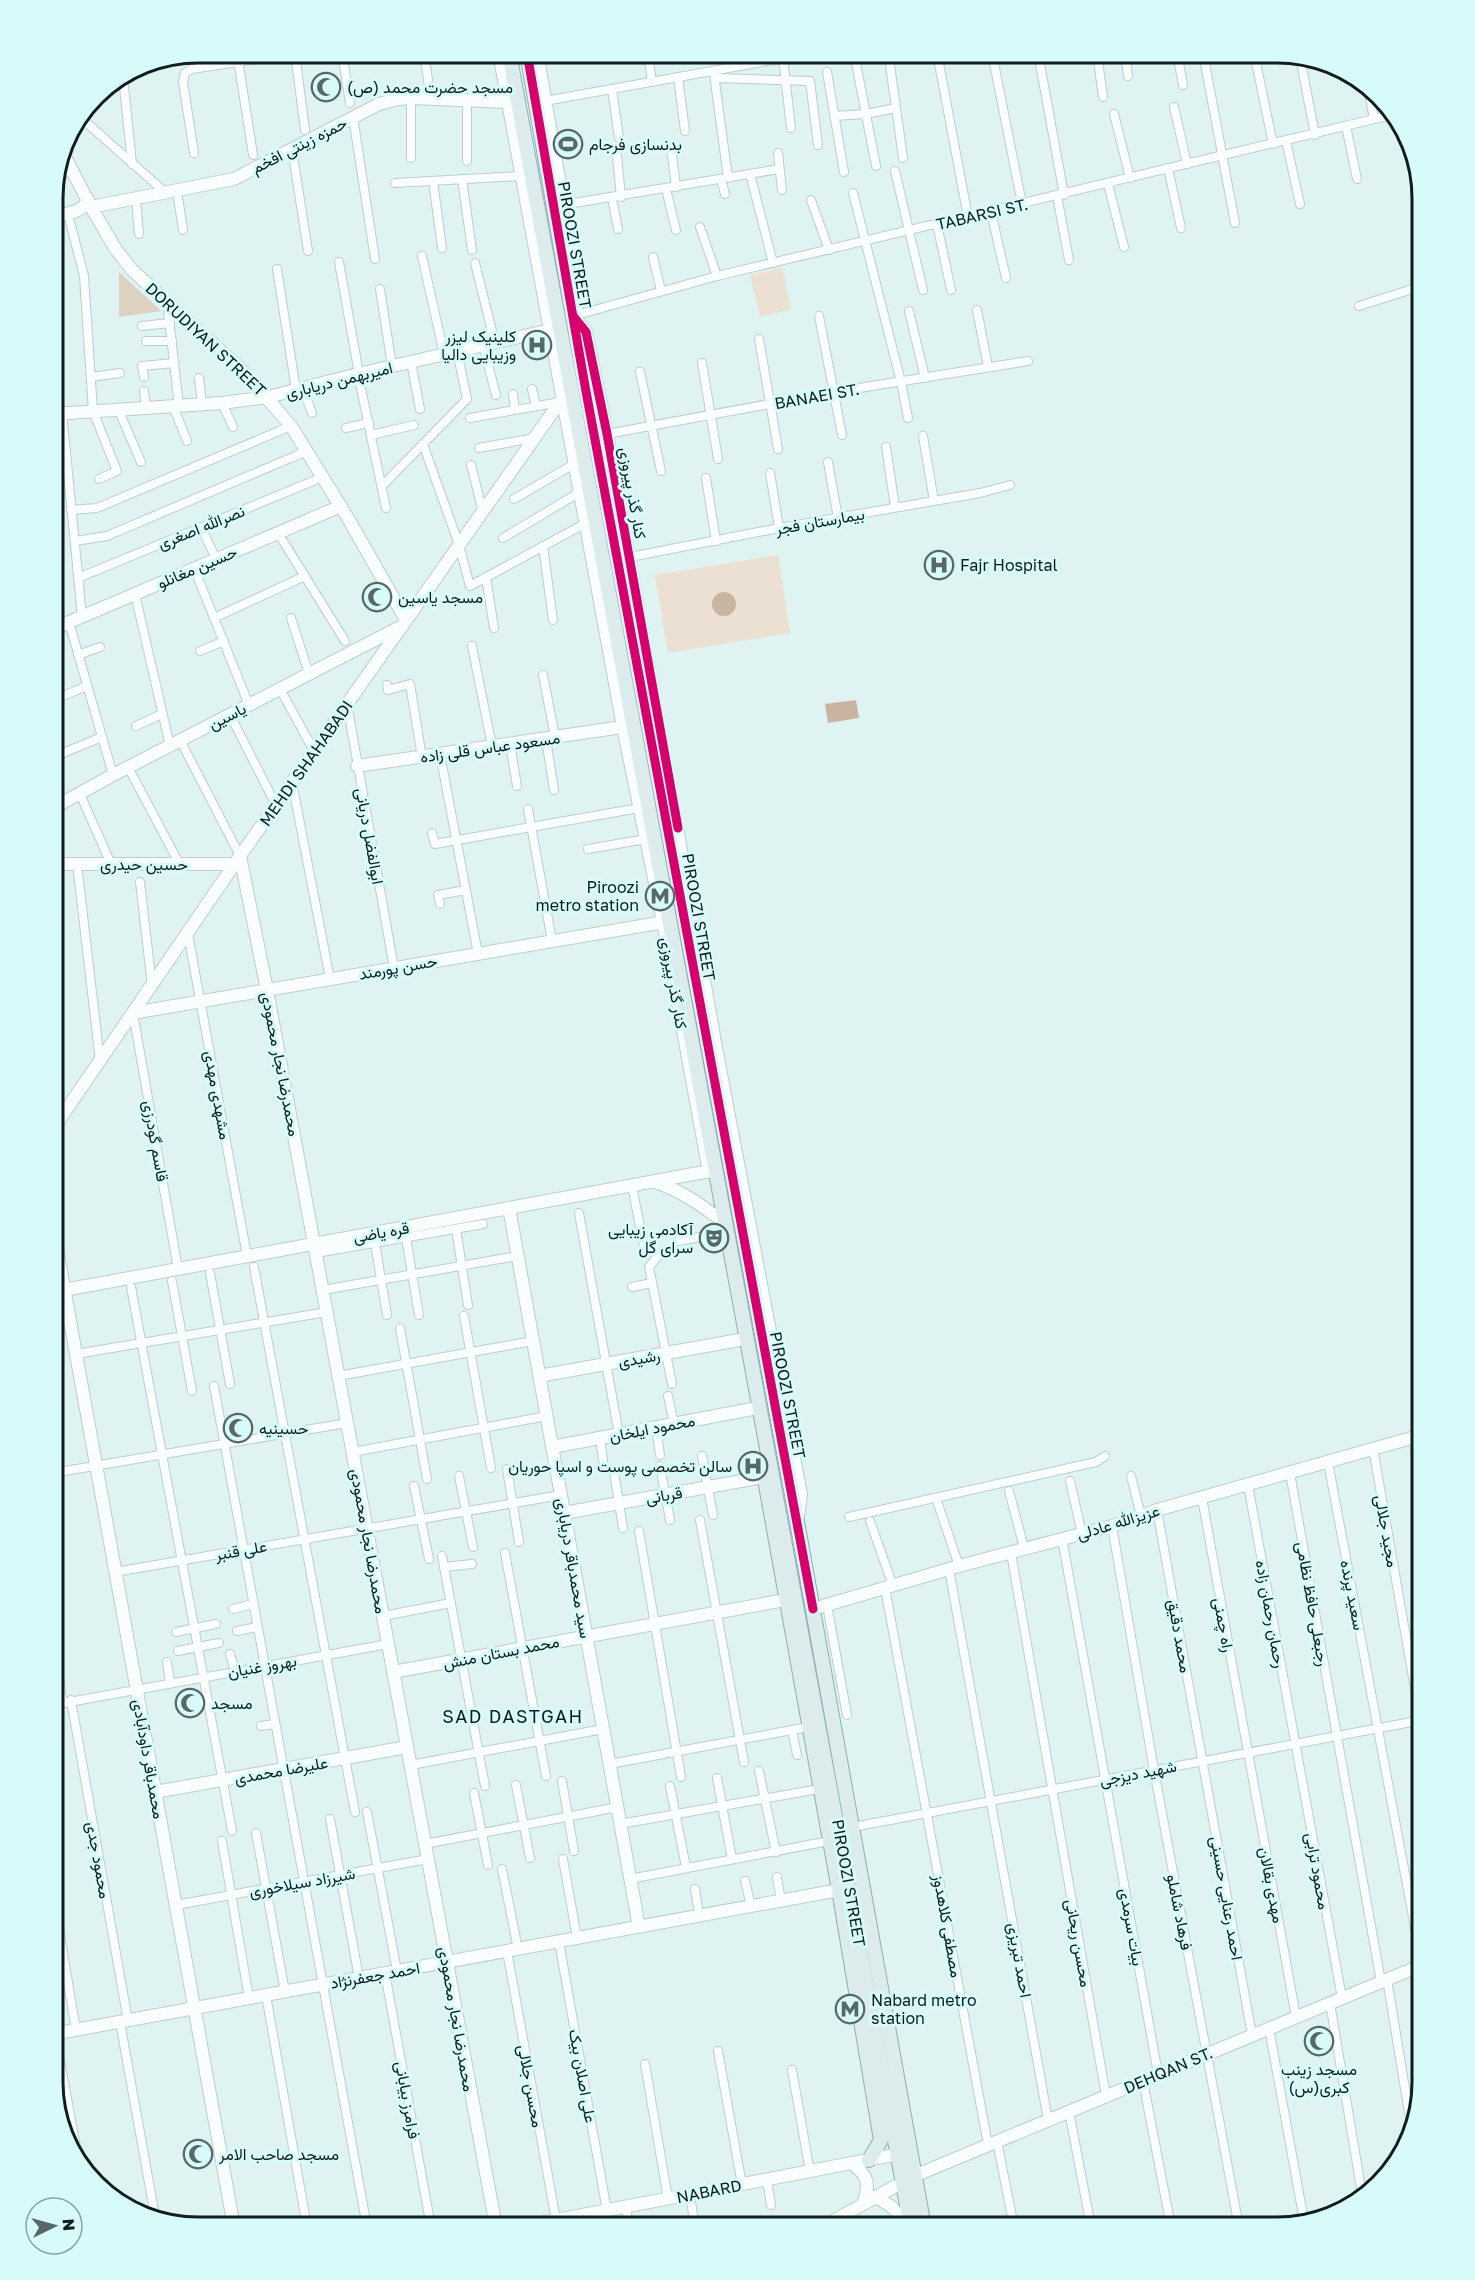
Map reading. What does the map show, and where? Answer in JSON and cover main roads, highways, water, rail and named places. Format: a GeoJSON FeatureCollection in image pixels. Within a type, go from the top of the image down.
{"type":"FeatureCollection","features":[{"type":"Feature","properties":{"kind":"main road","name":"PIROOZI STREET"},"geometry":{"type":"LineString","coordinates":[[511,63],[604,568],[644,807],[719,1170],[797,1521],[820,1607],[826,1681],[853,1827],[909,2179],[911,2217]]}},
{"type":"Feature","properties":{"kind":"main road","name":"PIROOZI STREET"},"geometry":{"type":"LineString","coordinates":[[534,63],[573,316],[601,435],[705,1029],[719,1170],[812,1684],[844,1889],[868,1990],[898,2154],[909,2179],[921,2217]]}},
{"type":"Feature","properties":{"kind":"main road"},"geometry":{"type":"LineString","coordinates":[[604,568],[623,562]]}},
{"type":"Feature","properties":{"kind":"main road"},"geometry":{"type":"LineString","coordinates":[[719,1170],[717,1217],[819,1789],[829,1841],[844,1889],[853,1975],[880,2140],[869,2160]]}},
{"type":"Feature","properties":{"kind":"main road"},"geometry":{"type":"LineString","coordinates":[[798,1612],[820,1607]]}},
{"type":"Feature","properties":{"kind":"main road"},"geometry":{"type":"LineString","coordinates":[[812,1684],[826,1681]]}},
{"type":"Feature","properties":{"kind":"main road"},"geometry":{"type":"LineString","coordinates":[[853,1975],[868,1990]]}},
{"type":"Feature","properties":{"kind":"main road"},"geometry":{"type":"LineString","coordinates":[[864,2042],[874,2022]]}},
{"type":"Feature","properties":{"kind":"place","name":"مسجد حضرت محمد (ص)"},"geometry":{"type":"Point","coordinates":[326,87]}},
{"type":"Feature","properties":{"kind":"place","name":"بدنسازی فرجام"},"geometry":{"type":"Point","coordinates":[568,144]}},
{"type":"Feature","properties":{"kind":"place","name":"کلینیک لیزر وزیبایی دالیا"},"geometry":{"type":"Point","coordinates":[537,345]}},
{"type":"Feature","properties":{"kind":"place","name":"Fajr Hospital"},"geometry":{"type":"Point","coordinates":[939,565]}},
{"type":"Feature","properties":{"kind":"place","name":"مسجد یاسین"},"geometry":{"type":"Point","coordinates":[377,597]}},
{"type":"Feature","properties":{"kind":"place","name":"Piroozi metro station"},"geometry":{"type":"Point","coordinates":[660,896]}},
{"type":"Feature","properties":{"kind":"place","name":"آکادمی زیبایی سرای گل"},"geometry":{"type":"Point","coordinates":[714,1238]}},
{"type":"Feature","properties":{"kind":"place","name":"حسینیه"},"geometry":{"type":"Point","coordinates":[238,1428]}},
{"type":"Feature","properties":{"kind":"place","name":"سالن تخصصی پوست و اسپا حوریان"},"geometry":{"type":"Point","coordinates":[753,1466]}},
{"type":"Feature","properties":{"kind":"place","name":"مسجد"},"geometry":{"type":"Point","coordinates":[190,1703]}},
{"type":"Feature","properties":{"kind":"place","name":"Nabard metro station"},"geometry":{"type":"Point","coordinates":[850,2009]}},
{"type":"Feature","properties":{"kind":"place","name":"مسجد زینب کبری(س)"},"geometry":{"type":"Point","coordinates":[1319,2041]}},
{"type":"Feature","properties":{"kind":"place","name":"مسجد صاحب الامر"},"geometry":{"type":"Point","coordinates":[198,2154]}},
{"type":"Feature","properties":{"kind":"district","name":"SAD DASTGAH"},"geometry":{"type":"Point","coordinates":[513,1716]}}]}
